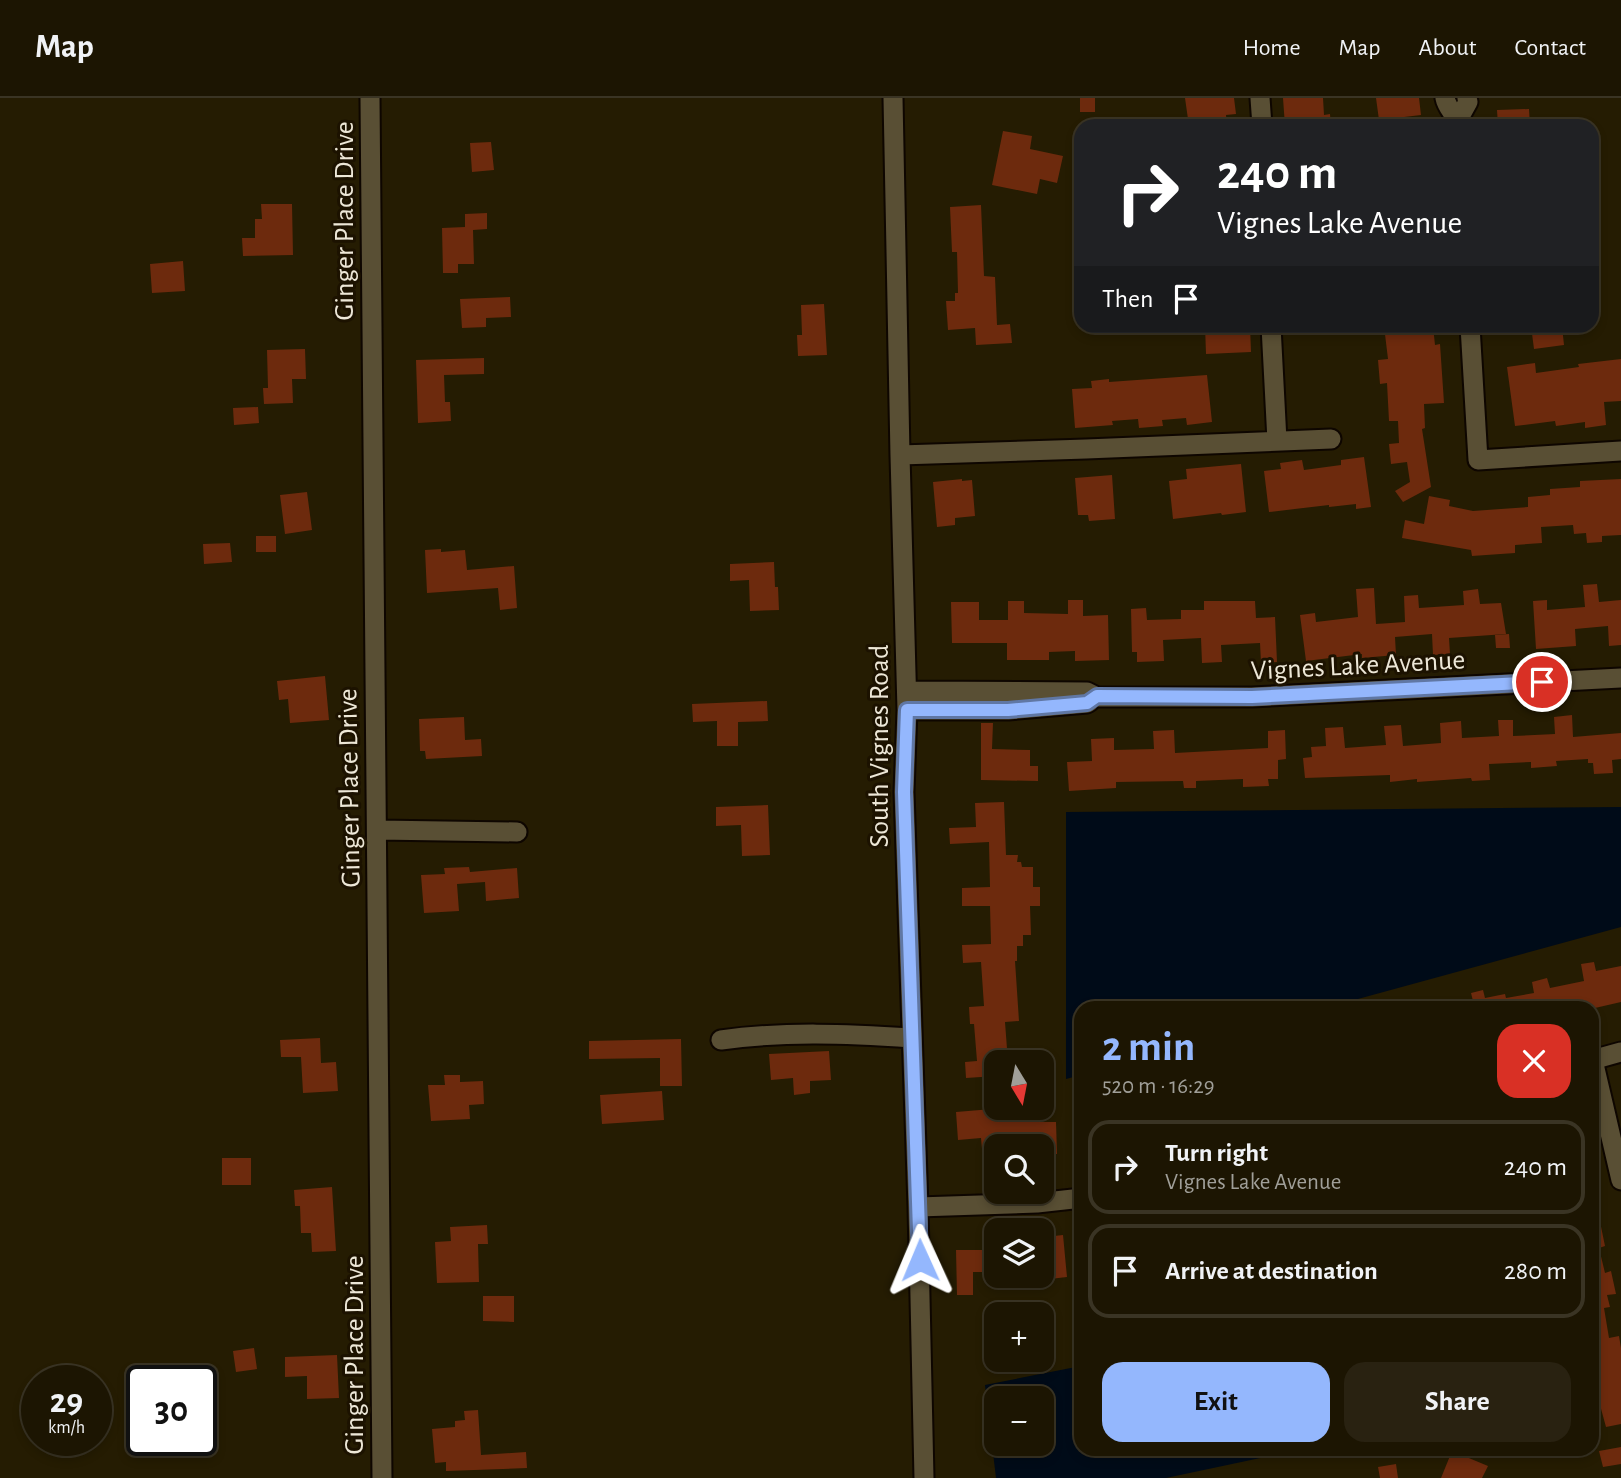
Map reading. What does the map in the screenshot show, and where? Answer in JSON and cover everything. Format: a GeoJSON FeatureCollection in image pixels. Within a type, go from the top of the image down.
{"type":"FeatureCollection","features":[{"type":"Feature","properties":{"kind":"street","name":"Ginger Place Drive"},"geometry":{"type":"LineString","coordinates":[[370,98],[382,1478]]}},
{"type":"Feature","properties":{"kind":"street","name":"South Vignes Road"},"geometry":{"type":"LineString","coordinates":[[893,98],[907,700],[904,792],[924,1478]]}},
{"type":"Feature","properties":{"kind":"street"},"geometry":{"type":"LineString","coordinates":[[1260,98],[1262,119]]}},
{"type":"Feature","properties":{"kind":"street"},"geometry":{"type":"LineString","coordinates":[[1445,98],[1456,119]]}},
{"type":"Feature","properties":{"kind":"street"},"geometry":{"type":"LineString","coordinates":[[1460,119],[1468,102],[1467,98]]}},
{"type":"Feature","properties":{"kind":"street"},"geometry":{"type":"LineString","coordinates":[[1272,333],[1277,441]]}},
{"type":"Feature","properties":{"kind":"street"},"geometry":{"type":"LineString","coordinates":[[1470,333],[1478,460],[1621,451]]}},
{"type":"Feature","properties":{"kind":"street"},"geometry":{"type":"LineString","coordinates":[[900,455],[1331,439]]}},
{"type":"Feature","properties":{"kind":"street","name":"Vignes Lake Avenue"},"geometry":{"type":"LineString","coordinates":[[907,700],[1087,692],[1097,696],[1252,697],[1621,678]]}},
{"type":"Feature","properties":{"kind":"street"},"geometry":{"type":"LineString","coordinates":[[377,830],[517,832]]}},
{"type":"Feature","properties":{"kind":"street"},"geometry":{"type":"LineString","coordinates":[[721,1040],[807,1034],[912,1038]]}},
{"type":"Feature","properties":{"kind":"street"},"geometry":{"type":"LineString","coordinates":[[1599,1058],[1621,1052]]}},
{"type":"Feature","properties":{"kind":"street"},"geometry":{"type":"LineString","coordinates":[[1599,1086],[1621,1180]]}},
{"type":"Feature","properties":{"kind":"street"},"geometry":{"type":"LineString","coordinates":[[918,1207],[1037,1203],[1074,1199]]}},
{"type":"Feature","properties":{"kind":"water"},"geometry":{"type":"Polygon","coordinates":[[[1621,807],[1621,927],[1351,1001],[1074,1001],[1074,1077],[1066,1079],[1066,812],[1621,807]]]}},
{"type":"Feature","properties":{"kind":"water"},"geometry":{"type":"Polygon","coordinates":[[[1074,1367],[1074,1456],[1270,1456],[1166,1478],[996,1478],[993,1456],[1054,1456],[1054,1386],[985,1385],[1074,1367]]]}},
{"type":"Feature","properties":{"kind":"building"},"geometry":{"type":"Polygon","coordinates":[[[1080,98],[1095,98],[1095,112],[1080,112],[1080,98]]]}},
{"type":"Feature","properties":{"kind":"building"},"geometry":{"type":"Polygon","coordinates":[[[1185,98],[1234,98],[1236,114],[1226,115],[1226,119],[1188,119],[1185,98]]]}},
{"type":"Feature","properties":{"kind":"building"},"geometry":{"type":"Polygon","coordinates":[[[1283,98],[1323,98],[1324,115],[1330,114],[1330,119],[1284,119],[1283,98]]]}},
{"type":"Feature","properties":{"kind":"building"},"geometry":{"type":"Polygon","coordinates":[[[1376,98],[1419,98],[1421,115],[1379,119],[1376,98]]]}},
{"type":"Feature","properties":{"kind":"building"},"geometry":{"type":"Polygon","coordinates":[[[1529,109],[1530,119],[1498,119],[1497,110],[1529,109]]]}},
{"type":"Feature","properties":{"kind":"building"},"geometry":{"type":"Polygon","coordinates":[[[1003,131],[1032,136],[1030,149],[1063,156],[1057,183],[1040,179],[1037,194],[992,185],[1003,131]]]}},
{"type":"Feature","properties":{"kind":"building"},"geometry":{"type":"Polygon","coordinates":[[[491,142],[494,170],[472,172],[470,143],[491,142]]]}},
{"type":"Feature","properties":{"kind":"building"},"geometry":{"type":"Polygon","coordinates":[[[261,204],[292,204],[293,255],[243,256],[242,238],[255,238],[255,219],[262,219],[261,204]]]}},
{"type":"Feature","properties":{"kind":"building"},"geometry":{"type":"Polygon","coordinates":[[[981,205],[984,276],[995,277],[997,325],[1010,324],[1012,343],[976,345],[975,328],[948,330],[946,301],[955,301],[955,293],[958,293],[957,252],[952,252],[950,207],[981,205]]]}},
{"type":"Feature","properties":{"kind":"building"},"geometry":{"type":"Polygon","coordinates":[[[487,213],[487,229],[473,230],[474,264],[458,264],[458,273],[443,273],[442,228],[465,227],[465,214],[487,213]]]}},
{"type":"Feature","properties":{"kind":"building"},"geometry":{"type":"Polygon","coordinates":[[[183,261],[185,291],[152,293],[150,264],[183,261]]]}},
{"type":"Feature","properties":{"kind":"building"},"geometry":{"type":"Polygon","coordinates":[[[510,297],[511,317],[486,318],[486,327],[462,328],[460,299],[510,297]]]}},
{"type":"Feature","properties":{"kind":"building"},"geometry":{"type":"Polygon","coordinates":[[[824,304],[827,355],[798,356],[797,335],[802,335],[801,305],[824,304]]]}},
{"type":"Feature","properties":{"kind":"building"},"geometry":{"type":"Polygon","coordinates":[[[1205,333],[1250,333],[1251,352],[1206,354],[1205,333]]]}},
{"type":"Feature","properties":{"kind":"building"},"geometry":{"type":"Polygon","coordinates":[[[1385,333],[1434,333],[1435,345],[1440,344],[1444,403],[1424,404],[1425,428],[1422,429],[1431,487],[1403,502],[1395,491],[1410,482],[1407,462],[1391,464],[1389,444],[1399,443],[1398,421],[1389,421],[1387,383],[1380,384],[1378,360],[1388,359],[1385,333]]]}},
{"type":"Feature","properties":{"kind":"building"},"geometry":{"type":"Polygon","coordinates":[[[1532,333],[1563,333],[1564,345],[1534,349],[1532,333]]]}},
{"type":"Feature","properties":{"kind":"building"},"geometry":{"type":"Polygon","coordinates":[[[305,349],[306,379],[292,379],[293,403],[264,404],[263,388],[268,388],[267,350],[305,349]]]}},
{"type":"Feature","properties":{"kind":"building"},"geometry":{"type":"Polygon","coordinates":[[[484,358],[484,374],[444,375],[445,402],[450,402],[451,421],[418,423],[416,360],[484,358]]]}},
{"type":"Feature","properties":{"kind":"building"},"geometry":{"type":"Polygon","coordinates":[[[1621,359],[1621,401],[1604,402],[1606,425],[1585,428],[1585,422],[1556,426],[1555,421],[1515,426],[1507,367],[1535,363],[1536,373],[1621,359]]]}},
{"type":"Feature","properties":{"kind":"building"},"geometry":{"type":"Polygon","coordinates":[[[1207,375],[1212,422],[1187,425],[1186,418],[1162,420],[1163,426],[1139,428],[1138,419],[1112,421],[1113,425],[1075,428],[1072,389],[1092,388],[1091,381],[1207,375]]]}},
{"type":"Feature","properties":{"kind":"building"},"geometry":{"type":"Polygon","coordinates":[[[258,407],[259,423],[234,425],[233,408],[258,407]]]}},
{"type":"Feature","properties":{"kind":"building"},"geometry":{"type":"Polygon","coordinates":[[[1364,457],[1371,507],[1356,509],[1356,504],[1329,505],[1269,512],[1264,471],[1281,469],[1280,463],[1302,460],[1304,470],[1341,465],[1341,460],[1364,457]]]}},
{"type":"Feature","properties":{"kind":"building"},"geometry":{"type":"Polygon","coordinates":[[[1241,464],[1246,512],[1173,519],[1169,481],[1187,479],[1186,469],[1241,464]]]}},
{"type":"Feature","properties":{"kind":"building"},"geometry":{"type":"Polygon","coordinates":[[[1112,475],[1115,519],[1089,521],[1088,515],[1078,515],[1075,478],[1112,475]]]}},
{"type":"Feature","properties":{"kind":"building"},"geometry":{"type":"Polygon","coordinates":[[[1621,479],[1621,535],[1602,536],[1602,542],[1587,543],[1586,533],[1574,534],[1573,525],[1541,527],[1542,543],[1515,545],[1515,553],[1472,556],[1471,550],[1402,538],[1405,520],[1424,524],[1429,496],[1450,500],[1449,506],[1473,511],[1528,507],[1528,497],[1550,495],[1550,489],[1580,487],[1580,481],[1621,479]]]}},
{"type":"Feature","properties":{"kind":"building"},"geometry":{"type":"Polygon","coordinates":[[[972,480],[975,516],[955,518],[955,525],[937,527],[933,482],[972,480]]]}},
{"type":"Feature","properties":{"kind":"building"},"geometry":{"type":"Polygon","coordinates":[[[307,492],[312,530],[285,534],[280,495],[307,492]]]}},
{"type":"Feature","properties":{"kind":"building"},"geometry":{"type":"Polygon","coordinates":[[[256,536],[276,536],[276,552],[256,552],[256,536]]]}},
{"type":"Feature","properties":{"kind":"building"},"geometry":{"type":"Polygon","coordinates":[[[230,543],[232,562],[204,564],[203,544],[230,543]]]}},
{"type":"Feature","properties":{"kind":"building"},"geometry":{"type":"Polygon","coordinates":[[[441,549],[441,552],[465,550],[467,570],[514,566],[517,608],[500,610],[498,588],[427,593],[425,550],[441,549]]]}},
{"type":"Feature","properties":{"kind":"building"},"geometry":{"type":"Polygon","coordinates":[[[774,562],[779,610],[750,611],[749,580],[730,581],[730,564],[774,562]]]}},
{"type":"Feature","properties":{"kind":"building"},"geometry":{"type":"Polygon","coordinates":[[[1597,584],[1599,602],[1621,600],[1621,645],[1609,646],[1608,626],[1575,629],[1576,646],[1536,649],[1533,601],[1547,600],[1547,610],[1585,607],[1583,585],[1597,584]]]}},
{"type":"Feature","properties":{"kind":"building"},"geometry":{"type":"Polygon","coordinates":[[[1374,588],[1376,624],[1405,622],[1404,596],[1418,595],[1419,608],[1464,605],[1463,591],[1478,589],[1480,604],[1501,603],[1506,634],[1449,638],[1450,654],[1433,655],[1432,634],[1395,637],[1396,655],[1362,658],[1362,654],[1306,661],[1300,615],[1315,613],[1316,622],[1358,617],[1356,589],[1374,588]]]}},
{"type":"Feature","properties":{"kind":"building"},"geometry":{"type":"Polygon","coordinates":[[[1068,600],[1083,600],[1083,616],[1108,615],[1109,660],[1075,661],[1075,651],[1049,652],[1049,660],[1007,660],[1007,643],[952,643],[951,602],[979,602],[979,620],[1008,620],[1008,601],[1024,601],[1024,613],[1068,614],[1068,600]]]}},
{"type":"Feature","properties":{"kind":"building"},"geometry":{"type":"Polygon","coordinates":[[[1204,601],[1255,601],[1256,618],[1275,617],[1277,662],[1261,663],[1260,643],[1221,645],[1222,662],[1202,663],[1201,638],[1163,640],[1164,661],[1137,662],[1137,652],[1132,652],[1131,609],[1146,608],[1147,620],[1181,619],[1181,610],[1204,610],[1204,601]]]}},
{"type":"Feature","properties":{"kind":"building"},"geometry":{"type":"Polygon","coordinates":[[[1509,634],[1510,648],[1496,648],[1495,635],[1509,634]]]}},
{"type":"Feature","properties":{"kind":"building"},"geometry":{"type":"Polygon","coordinates":[[[325,676],[329,720],[290,723],[288,699],[279,700],[277,681],[325,676]]]}},
{"type":"Feature","properties":{"kind":"building"},"geometry":{"type":"Polygon","coordinates":[[[767,701],[768,721],[738,722],[738,746],[717,746],[717,721],[693,722],[692,704],[767,701]]]}},
{"type":"Feature","properties":{"kind":"building"},"geometry":{"type":"Polygon","coordinates":[[[1572,715],[1573,737],[1621,733],[1621,759],[1612,760],[1613,773],[1594,774],[1593,763],[1588,763],[1588,759],[1556,761],[1557,766],[1531,768],[1531,762],[1489,764],[1490,780],[1472,781],[1471,778],[1417,782],[1417,779],[1390,782],[1390,775],[1305,778],[1303,758],[1312,757],[1311,747],[1326,746],[1325,728],[1343,727],[1345,748],[1386,745],[1384,726],[1401,725],[1403,746],[1441,743],[1440,723],[1461,721],[1462,738],[1499,736],[1498,720],[1513,720],[1513,736],[1555,734],[1554,717],[1572,715]]]}},
{"type":"Feature","properties":{"kind":"building"},"geometry":{"type":"Polygon","coordinates":[[[464,717],[465,740],[481,739],[482,756],[426,759],[425,751],[420,751],[419,719],[464,717]]]}},
{"type":"Feature","properties":{"kind":"building"},"geometry":{"type":"Polygon","coordinates":[[[981,723],[993,723],[992,749],[1030,750],[1030,766],[1038,766],[1038,781],[981,780],[981,723]]]}},
{"type":"Feature","properties":{"kind":"building"},"geometry":{"type":"Polygon","coordinates":[[[1174,730],[1175,753],[1268,748],[1268,731],[1285,730],[1286,759],[1278,760],[1278,779],[1268,779],[1269,786],[1243,787],[1243,779],[1196,781],[1196,788],[1184,788],[1183,781],[1116,782],[1116,788],[1069,791],[1067,762],[1092,761],[1091,739],[1114,738],[1114,750],[1154,749],[1153,731],[1174,730]]]}},
{"type":"Feature","properties":{"kind":"building"},"geometry":{"type":"Polygon","coordinates":[[[1004,802],[1006,855],[1018,855],[1017,862],[1021,862],[1022,867],[1033,867],[1033,887],[1040,887],[1040,906],[1030,906],[1031,935],[1023,935],[1023,946],[1017,946],[1015,961],[1019,1021],[1005,1022],[1007,1050],[984,1050],[984,1077],[966,1078],[965,1062],[977,1061],[974,1024],[970,1024],[969,1007],[984,1006],[981,962],[963,963],[962,945],[991,944],[990,906],[962,906],[962,888],[990,887],[989,842],[950,844],[949,828],[976,827],[975,803],[1004,802]]]}},
{"type":"Feature","properties":{"kind":"building"},"geometry":{"type":"Polygon","coordinates":[[[768,805],[770,855],[742,856],[741,825],[716,826],[716,807],[768,805]]]}},
{"type":"Feature","properties":{"kind":"building"},"geometry":{"type":"Polygon","coordinates":[[[469,867],[470,872],[517,868],[519,898],[486,901],[485,882],[457,884],[459,911],[424,913],[421,875],[445,874],[444,868],[469,867]]]}},
{"type":"Feature","properties":{"kind":"building"},"geometry":{"type":"Polygon","coordinates":[[[1594,962],[1596,971],[1621,966],[1621,1002],[1599,1007],[1599,1001],[1473,1001],[1471,993],[1483,990],[1485,998],[1505,994],[1506,998],[1534,993],[1532,982],[1547,978],[1550,988],[1584,981],[1581,964],[1594,962]]]}},
{"type":"Feature","properties":{"kind":"building"},"geometry":{"type":"Polygon","coordinates":[[[320,1038],[321,1063],[336,1062],[338,1091],[303,1093],[301,1057],[281,1057],[280,1040],[320,1038]]]}},
{"type":"Feature","properties":{"kind":"building"},"geometry":{"type":"Polygon","coordinates":[[[681,1039],[682,1086],[660,1086],[660,1058],[589,1059],[589,1041],[681,1039]]]}},
{"type":"Feature","properties":{"kind":"building"},"geometry":{"type":"Polygon","coordinates":[[[829,1051],[831,1080],[810,1081],[810,1093],[794,1095],[793,1078],[771,1080],[769,1054],[829,1051]]]}},
{"type":"Feature","properties":{"kind":"building"},"geometry":{"type":"Polygon","coordinates":[[[444,1075],[460,1075],[460,1082],[483,1081],[484,1104],[469,1105],[470,1119],[431,1121],[428,1085],[445,1085],[444,1075]]]}},
{"type":"Feature","properties":{"kind":"building"},"geometry":{"type":"Polygon","coordinates":[[[662,1091],[664,1120],[602,1124],[600,1095],[662,1091]]]}},
{"type":"Feature","properties":{"kind":"building"},"geometry":{"type":"Polygon","coordinates":[[[984,1110],[984,1120],[1056,1122],[1057,1154],[1054,1154],[1054,1134],[984,1134],[984,1171],[981,1138],[958,1140],[956,1112],[984,1110]]]}},
{"type":"Feature","properties":{"kind":"building"},"geometry":{"type":"Polygon","coordinates":[[[222,1158],[251,1158],[251,1185],[222,1185],[222,1158]]]}},
{"type":"Feature","properties":{"kind":"building"},"geometry":{"type":"Polygon","coordinates":[[[332,1187],[336,1251],[312,1252],[311,1233],[301,1233],[300,1206],[295,1206],[294,1190],[332,1187]]]}},
{"type":"Feature","properties":{"kind":"building"},"geometry":{"type":"Polygon","coordinates":[[[1599,1217],[1605,1246],[1599,1248],[1599,1217]]]}},
{"type":"Feature","properties":{"kind":"building"},"geometry":{"type":"Polygon","coordinates":[[[487,1225],[488,1244],[478,1244],[479,1282],[437,1283],[435,1242],[451,1241],[450,1227],[487,1225]]]}},
{"type":"Feature","properties":{"kind":"building"},"geometry":{"type":"Polygon","coordinates":[[[1063,1235],[1067,1277],[1054,1278],[1054,1236],[1063,1235]]]}},
{"type":"Feature","properties":{"kind":"building"},"geometry":{"type":"Polygon","coordinates":[[[1599,1248],[1605,1273],[1611,1271],[1616,1294],[1607,1295],[1610,1307],[1604,1308],[1609,1338],[1619,1336],[1621,1348],[1621,1424],[1606,1427],[1600,1405],[1599,1248]]]}},
{"type":"Feature","properties":{"kind":"building"},"geometry":{"type":"Polygon","coordinates":[[[956,1250],[984,1250],[984,1272],[973,1272],[973,1295],[957,1295],[956,1250]]]}},
{"type":"Feature","properties":{"kind":"building"},"geometry":{"type":"Polygon","coordinates":[[[483,1296],[514,1296],[514,1322],[483,1321],[483,1296]]]}},
{"type":"Feature","properties":{"kind":"building"},"geometry":{"type":"Polygon","coordinates":[[[254,1348],[257,1369],[236,1372],[233,1351],[254,1348]]]}},
{"type":"Feature","properties":{"kind":"building"},"geometry":{"type":"Polygon","coordinates":[[[337,1355],[339,1398],[307,1399],[307,1376],[285,1377],[285,1357],[337,1355]]]}},
{"type":"Feature","properties":{"kind":"building"},"geometry":{"type":"Polygon","coordinates":[[[478,1410],[481,1455],[526,1452],[527,1468],[446,1471],[446,1462],[435,1463],[432,1429],[455,1427],[455,1421],[465,1420],[464,1411],[478,1410]]]}},
{"type":"Feature","properties":{"kind":"building"},"geometry":{"type":"Polygon","coordinates":[[[1621,1447],[1621,1464],[1603,1467],[1599,1451],[1621,1447]]]}},
{"type":"Feature","properties":{"kind":"building"},"geometry":{"type":"Polygon","coordinates":[[[1450,1456],[1464,1456],[1488,1466],[1482,1478],[1441,1478],[1450,1456]]]}},
{"type":"Feature","properties":{"kind":"building"},"geometry":{"type":"Polygon","coordinates":[[[1396,1464],[1398,1478],[1380,1478],[1378,1467],[1396,1464]]]}},
{"type":"Feature","properties":{"kind":"route"},"geometry":{"type":"LineString","coordinates":[[920,1260],[904,792],[907,710],[1008,710],[1087,703],[1097,696],[1252,697],[1542,682]]}}]}
